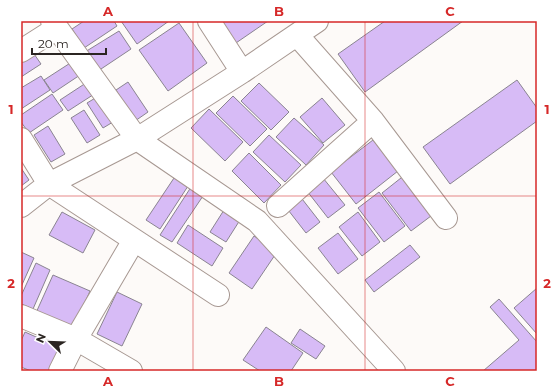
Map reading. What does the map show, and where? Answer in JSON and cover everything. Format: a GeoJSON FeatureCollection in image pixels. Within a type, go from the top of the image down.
{"type":"FeatureCollection","features":[{"type":"Feature","properties":{"kind":"street"},"geometry":{"type":"LineString","coordinates":[[209,21],[242,72]]}},
{"type":"Feature","properties":{"kind":"street"},"geometry":{"type":"LineString","coordinates":[[21,206],[49,184],[137,139],[242,72],[317,21]]}},
{"type":"Feature","properties":{"kind":"street"},"geometry":{"type":"LineString","coordinates":[[21,51],[55,24],[137,139],[257,221],[394,371]]}},
{"type":"Feature","properties":{"kind":"street"},"geometry":{"type":"LineString","coordinates":[[297,34],[373,121],[446,218]]}},
{"type":"Feature","properties":{"kind":"street"},"geometry":{"type":"LineString","coordinates":[[278,206],[373,121]]}},
{"type":"Feature","properties":{"kind":"street"},"geometry":{"type":"LineString","coordinates":[[21,139],[49,184],[218,295]]}},
{"type":"Feature","properties":{"kind":"street"},"geometry":{"type":"LineString","coordinates":[[60,371],[76,339],[134,240]]}},
{"type":"Feature","properties":{"kind":"street"},"geometry":{"type":"LineString","coordinates":[[21,316],[76,339],[131,371]]}},
{"type":"Feature","properties":{"kind":"building"},"geometry":{"type":"Polygon","coordinates":[[[84,21],[114,21],[117,26],[84,48],[72,29],[84,21]]]}},
{"type":"Feature","properties":{"kind":"building"},"geometry":{"type":"Polygon","coordinates":[[[121,21],[169,21],[137,44],[121,21]]]}},
{"type":"Feature","properties":{"kind":"building"},"geometry":{"type":"Polygon","coordinates":[[[216,21],[268,21],[233,45],[216,21]]]}},
{"type":"Feature","properties":{"kind":"building"},"geometry":{"type":"Polygon","coordinates":[[[385,21],[463,21],[365,92],[338,54],[385,21]]]}},
{"type":"Feature","properties":{"kind":"building"},"geometry":{"type":"Polygon","coordinates":[[[179,23],[207,63],[168,91],[139,50],[179,23]]]}},
{"type":"Feature","properties":{"kind":"building"},"geometry":{"type":"Polygon","coordinates":[[[119,31],[131,49],[98,71],[85,52],[119,31]]]}},
{"type":"Feature","properties":{"kind":"building"},"geometry":{"type":"Polygon","coordinates":[[[32,51],[41,64],[21,77],[21,59],[32,51]]]}},
{"type":"Feature","properties":{"kind":"building"},"geometry":{"type":"Polygon","coordinates":[[[78,58],[86,71],[53,93],[44,80],[78,58]]]}},
{"type":"Feature","properties":{"kind":"building"},"geometry":{"type":"Polygon","coordinates":[[[41,76],[50,90],[21,109],[21,88],[41,76]]]}},
{"type":"Feature","properties":{"kind":"building"},"geometry":{"type":"Polygon","coordinates":[[[92,79],[99,91],[68,111],[60,100],[92,79]]]}},
{"type":"Feature","properties":{"kind":"building"},"geometry":{"type":"Polygon","coordinates":[[[517,80],[537,108],[537,121],[450,184],[423,147],[517,80]]]}},
{"type":"Feature","properties":{"kind":"building"},"geometry":{"type":"Polygon","coordinates":[[[128,82],[148,112],[135,121],[116,90],[128,82]]]}},
{"type":"Feature","properties":{"kind":"building"},"geometry":{"type":"Polygon","coordinates":[[[259,83],[289,112],[271,130],[241,101],[259,83]]]}},
{"type":"Feature","properties":{"kind":"building"},"geometry":{"type":"Polygon","coordinates":[[[52,94],[63,110],[29,133],[21,122],[21,115],[52,94]]]}},
{"type":"Feature","properties":{"kind":"building"},"geometry":{"type":"Polygon","coordinates":[[[102,94],[118,119],[103,128],[87,103],[102,94]]]}},
{"type":"Feature","properties":{"kind":"building"},"geometry":{"type":"Polygon","coordinates":[[[233,96],[267,129],[250,146],[216,113],[233,96]]]}},
{"type":"Feature","properties":{"kind":"building"},"geometry":{"type":"Polygon","coordinates":[[[322,98],[345,125],[323,143],[300,117],[322,98]]]}},
{"type":"Feature","properties":{"kind":"building"},"geometry":{"type":"Polygon","coordinates":[[[209,109],[243,142],[225,161],[191,128],[209,109]]]}},
{"type":"Feature","properties":{"kind":"building"},"geometry":{"type":"Polygon","coordinates":[[[84,110],[100,135],[87,143],[71,118],[84,110]]]}},
{"type":"Feature","properties":{"kind":"building"},"geometry":{"type":"Polygon","coordinates":[[[294,118],[324,145],[306,165],[276,137],[294,118]]]}},
{"type":"Feature","properties":{"kind":"building"},"geometry":{"type":"Polygon","coordinates":[[[48,126],[65,154],[51,162],[34,135],[48,126]]]}},
{"type":"Feature","properties":{"kind":"building"},"geometry":{"type":"Polygon","coordinates":[[[269,135],[301,165],[285,182],[253,152],[269,135]]]}},
{"type":"Feature","properties":{"kind":"building"},"geometry":{"type":"Polygon","coordinates":[[[373,140],[398,171],[356,204],[331,172],[373,140]]]}},
{"type":"Feature","properties":{"kind":"building"},"geometry":{"type":"Polygon","coordinates":[[[249,153],[281,185],[264,203],[232,171],[249,153]]]}},
{"type":"Feature","properties":{"kind":"building"},"geometry":{"type":"Polygon","coordinates":[[[21,168],[29,180],[21,186],[21,168]]]}},
{"type":"Feature","properties":{"kind":"building"},"geometry":{"type":"Polygon","coordinates":[[[406,174],[435,213],[411,231],[382,193],[406,174]]]}},
{"type":"Feature","properties":{"kind":"building"},"geometry":{"type":"Polygon","coordinates":[[[176,175],[190,183],[160,229],[146,220],[176,175]]]}},
{"type":"Feature","properties":{"kind":"building"},"geometry":{"type":"Polygon","coordinates":[[[323,178],[345,205],[328,218],[307,191],[323,178]]]}},
{"type":"Feature","properties":{"kind":"building"},"geometry":{"type":"Polygon","coordinates":[[[193,184],[205,193],[172,242],[160,235],[193,184]]]}},
{"type":"Feature","properties":{"kind":"building"},"geometry":{"type":"Polygon","coordinates":[[[379,192],[405,226],[384,242],[358,208],[379,192]]]}},
{"type":"Feature","properties":{"kind":"building"},"geometry":{"type":"Polygon","coordinates":[[[299,195],[320,222],[306,233],[285,206],[299,195]]]}},
{"type":"Feature","properties":{"kind":"building"},"geometry":{"type":"Polygon","coordinates":[[[224,210],[240,220],[226,242],[210,232],[224,210]]]}},
{"type":"Feature","properties":{"kind":"building"},"geometry":{"type":"Polygon","coordinates":[[[62,212],[95,230],[83,253],[49,235],[62,212]]]}},
{"type":"Feature","properties":{"kind":"building"},"geometry":{"type":"Polygon","coordinates":[[[358,212],[380,242],[362,256],[339,227],[358,212]]]}},
{"type":"Feature","properties":{"kind":"building"},"geometry":{"type":"Polygon","coordinates":[[[188,225],[223,248],[212,266],[177,243],[188,225]]]}},
{"type":"Feature","properties":{"kind":"building"},"geometry":{"type":"Polygon","coordinates":[[[338,233],[358,259],[338,274],[318,248],[338,233]]]}},
{"type":"Feature","properties":{"kind":"building"},"geometry":{"type":"Polygon","coordinates":[[[254,236],[277,252],[252,289],[229,273],[254,236]]]}},
{"type":"Feature","properties":{"kind":"building"},"geometry":{"type":"Polygon","coordinates":[[[410,245],[420,257],[374,292],[365,280],[410,245]]]}},
{"type":"Feature","properties":{"kind":"building"},"geometry":{"type":"Polygon","coordinates":[[[21,252],[34,258],[21,287],[21,252]]]}},
{"type":"Feature","properties":{"kind":"building"},"geometry":{"type":"Polygon","coordinates":[[[36,263],[50,270],[33,309],[21,304],[21,296],[36,263]]]}},
{"type":"Feature","properties":{"kind":"building"},"geometry":{"type":"Polygon","coordinates":[[[53,275],[90,291],[72,332],[35,315],[53,275]]]}},
{"type":"Feature","properties":{"kind":"building"},"geometry":{"type":"Polygon","coordinates":[[[537,288],[537,334],[514,308],[537,288]]]}},
{"type":"Feature","properties":{"kind":"building"},"geometry":{"type":"Polygon","coordinates":[[[117,292],[142,304],[122,346],[97,334],[117,292]]]}},
{"type":"Feature","properties":{"kind":"building"},"geometry":{"type":"Polygon","coordinates":[[[499,299],[537,342],[537,371],[483,371],[519,340],[490,307],[499,299]]]}},
{"type":"Feature","properties":{"kind":"building"},"geometry":{"type":"Polygon","coordinates":[[[266,327],[303,353],[291,371],[260,371],[243,360],[266,327]]]}},
{"type":"Feature","properties":{"kind":"building"},"geometry":{"type":"Polygon","coordinates":[[[300,329],[325,346],[316,359],[291,343],[300,329]]]}},
{"type":"Feature","properties":{"kind":"building"},"geometry":{"type":"Polygon","coordinates":[[[25,332],[63,349],[53,371],[31,371],[21,367],[21,341],[25,332]]]}}]}
